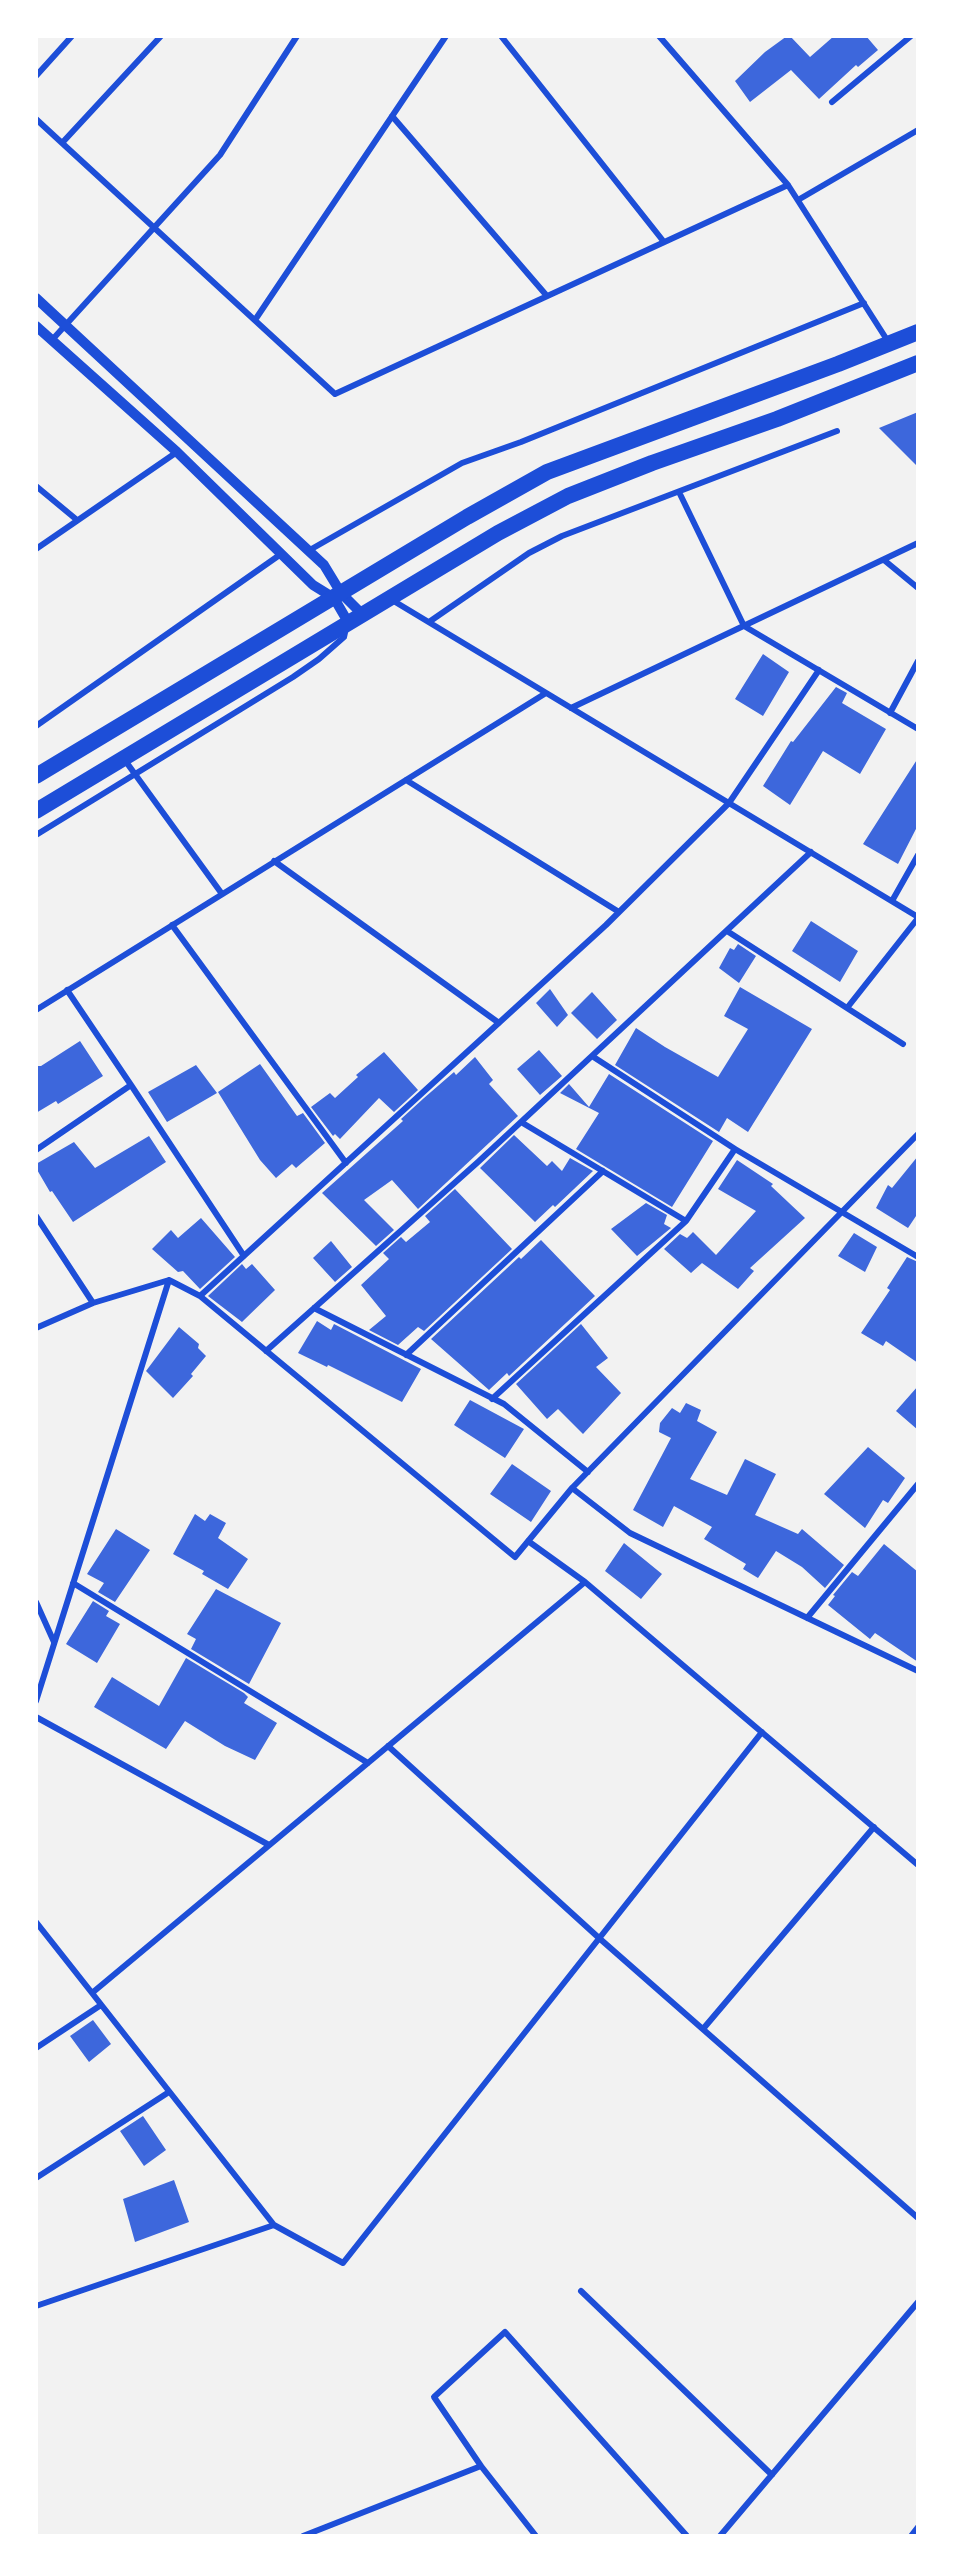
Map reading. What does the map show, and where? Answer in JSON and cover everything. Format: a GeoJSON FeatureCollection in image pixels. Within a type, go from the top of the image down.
{"type":"FeatureCollection","features":[{"type":"Feature","properties":{"kind":"highway"},"geometry":{"type":"LineString","coordinates":[[36,776],[467,517],[547,472],[918,332]]}},
{"type":"Feature","properties":{"kind":"highway"},"geometry":{"type":"LineString","coordinates":[[36,811],[498,533],[568,496],[918,363]]}},
{"type":"Feature","properties":{"kind":"street"},"geometry":{"type":"LineString","coordinates":[[36,76],[72,36]]}},
{"type":"Feature","properties":{"kind":"street"},"geometry":{"type":"LineString","coordinates":[[62,143],[161,36]]}},
{"type":"Feature","properties":{"kind":"street"},"geometry":{"type":"LineString","coordinates":[[52,340],[156,229],[220,155],[297,36]]}},
{"type":"Feature","properties":{"kind":"street"},"geometry":{"type":"LineString","coordinates":[[255,320],[446,36]]}},
{"type":"Feature","properties":{"kind":"street"},"geometry":{"type":"LineString","coordinates":[[501,36],[664,242]]}},
{"type":"Feature","properties":{"kind":"street"},"geometry":{"type":"LineString","coordinates":[[659,36],[788,185],[889,343]]}},
{"type":"Feature","properties":{"kind":"street"},"geometry":{"type":"LineString","coordinates":[[832,102],[911,36]]}},
{"type":"Feature","properties":{"kind":"street"},"geometry":{"type":"LineString","coordinates":[[392,116],[547,296]]}},
{"type":"Feature","properties":{"kind":"street"},"geometry":{"type":"LineString","coordinates":[[36,119],[335,394],[788,185]]}},
{"type":"Feature","properties":{"kind":"street"},"geometry":{"type":"LineString","coordinates":[[798,200],[918,130]]}},
{"type":"Feature","properties":{"kind":"street"},"geometry":{"type":"LineString","coordinates":[[36,298],[324,565],[338,595],[355,618]]}},
{"type":"Feature","properties":{"kind":"street"},"geometry":{"type":"LineString","coordinates":[[308,551],[462,463],[521,442],[864,303]]}},
{"type":"Feature","properties":{"kind":"street"},"geometry":{"type":"LineString","coordinates":[[36,326],[177,452],[313,585],[338,595],[355,618]]}},
{"type":"Feature","properties":{"kind":"street"},"geometry":{"type":"LineString","coordinates":[[429,622],[529,553],[562,536],[837,431]]}},
{"type":"Feature","properties":{"kind":"street"},"geometry":{"type":"LineString","coordinates":[[36,549],[76,519],[177,452]]}},
{"type":"Feature","properties":{"kind":"street"},"geometry":{"type":"LineString","coordinates":[[36,486],[76,519]]}},
{"type":"Feature","properties":{"kind":"street"},"geometry":{"type":"LineString","coordinates":[[679,492],[744,626],[918,729]]}},
{"type":"Feature","properties":{"kind":"street"},"geometry":{"type":"LineString","coordinates":[[571,708],[918,543]]}},
{"type":"Feature","properties":{"kind":"street"},"geometry":{"type":"LineString","coordinates":[[36,726],[281,554]]}},
{"type":"Feature","properties":{"kind":"street"},"geometry":{"type":"LineString","coordinates":[[884,560],[918,588]]}},
{"type":"Feature","properties":{"kind":"street"},"geometry":{"type":"LineString","coordinates":[[389,598],[918,917],[847,1008]]}},
{"type":"Feature","properties":{"kind":"street"},"geometry":{"type":"LineString","coordinates":[[36,835],[319,658],[344,637],[355,618]]}},
{"type":"Feature","properties":{"kind":"street"},"geometry":{"type":"LineString","coordinates":[[890,713],[918,662]]}},
{"type":"Feature","properties":{"kind":"street"},"geometry":{"type":"LineString","coordinates":[[200,1296],[619,912],[729,803],[819,670]]}},
{"type":"Feature","properties":{"kind":"street"},"geometry":{"type":"LineString","coordinates":[[36,1010],[546,693]]}},
{"type":"Feature","properties":{"kind":"street"},"geometry":{"type":"LineString","coordinates":[[123,759],[222,894]]}},
{"type":"Feature","properties":{"kind":"street"},"geometry":{"type":"LineString","coordinates":[[406,780],[619,912]]}},
{"type":"Feature","properties":{"kind":"street"},"geometry":{"type":"LineString","coordinates":[[266,1351],[521,1122],[811,852]]}},
{"type":"Feature","properties":{"kind":"street"},"geometry":{"type":"LineString","coordinates":[[892,901],[918,855]]}},
{"type":"Feature","properties":{"kind":"street"},"geometry":{"type":"LineString","coordinates":[[274,861],[498,1023]]}},
{"type":"Feature","properties":{"kind":"street"},"geometry":{"type":"LineString","coordinates":[[172,925],[346,1163]]}},
{"type":"Feature","properties":{"kind":"street"},"geometry":{"type":"LineString","coordinates":[[727,930],[903,1044]]}},
{"type":"Feature","properties":{"kind":"street"},"geometry":{"type":"LineString","coordinates":[[67,990],[244,1256]]}},
{"type":"Feature","properties":{"kind":"street"},"geometry":{"type":"LineString","coordinates":[[592,1056],[735,1149],[918,1257]]}},
{"type":"Feature","properties":{"kind":"street"},"geometry":{"type":"LineString","coordinates":[[36,1150],[131,1085]]}},
{"type":"Feature","properties":{"kind":"street"},"geometry":{"type":"LineString","coordinates":[[521,1122],[686,1221]]}},
{"type":"Feature","properties":{"kind":"street"},"geometry":{"type":"LineString","coordinates":[[36,1328],[93,1304],[169,1280],[200,1296],[515,1557],[572,1488],[918,1134]]}},
{"type":"Feature","properties":{"kind":"street"},"geometry":{"type":"LineString","coordinates":[[492,1399],[686,1221],[735,1149]]}},
{"type":"Feature","properties":{"kind":"street"},"geometry":{"type":"LineString","coordinates":[[406,1355],[603,1171]]}},
{"type":"Feature","properties":{"kind":"street"},"geometry":{"type":"LineString","coordinates":[[36,1216],[93,1304]]}},
{"type":"Feature","properties":{"kind":"street"},"geometry":{"type":"LineString","coordinates":[[36,1701],[169,1280]]}},
{"type":"Feature","properties":{"kind":"street"},"geometry":{"type":"LineString","coordinates":[[314,1308],[504,1404],[588,1472]]}},
{"type":"Feature","properties":{"kind":"street"},"geometry":{"type":"LineString","coordinates":[[807,1618],[918,1484]]}},
{"type":"Feature","properties":{"kind":"street"},"geometry":{"type":"LineString","coordinates":[[572,1488],[630,1533],[918,1671]]}},
{"type":"Feature","properties":{"kind":"street"},"geometry":{"type":"LineString","coordinates":[[528,1540],[585,1582],[918,1865]]}},
{"type":"Feature","properties":{"kind":"street"},"geometry":{"type":"LineString","coordinates":[[92,1994],[585,1582]]}},
{"type":"Feature","properties":{"kind":"street"},"geometry":{"type":"LineString","coordinates":[[73,1583],[368,1763]]}},
{"type":"Feature","properties":{"kind":"street"},"geometry":{"type":"LineString","coordinates":[[36,1602],[54,1642]]}},
{"type":"Feature","properties":{"kind":"street"},"geometry":{"type":"LineString","coordinates":[[36,1717],[269,1845]]}},
{"type":"Feature","properties":{"kind":"street"},"geometry":{"type":"LineString","coordinates":[[36,1922],[274,2225],[343,2264],[762,1732]]}},
{"type":"Feature","properties":{"kind":"street"},"geometry":{"type":"LineString","coordinates":[[388,1746],[600,1938],[918,2218]]}},
{"type":"Feature","properties":{"kind":"street"},"geometry":{"type":"LineString","coordinates":[[703,2029],[874,1827]]}},
{"type":"Feature","properties":{"kind":"street"},"geometry":{"type":"LineString","coordinates":[[36,2048],[101,2005]]}},
{"type":"Feature","properties":{"kind":"street"},"geometry":{"type":"LineString","coordinates":[[36,2178],[169,2092]]}},
{"type":"Feature","properties":{"kind":"street"},"geometry":{"type":"LineString","coordinates":[[36,2306],[274,2225]]}},
{"type":"Feature","properties":{"kind":"street"},"geometry":{"type":"LineString","coordinates":[[581,2290],[772,2475]]}},
{"type":"Feature","properties":{"kind":"street"},"geometry":{"type":"LineString","coordinates":[[720,2536],[918,2302]]}},
{"type":"Feature","properties":{"kind":"street"},"geometry":{"type":"LineString","coordinates":[[536,2536],[481,2466],[434,2397],[505,2332],[687,2536]]}},
{"type":"Feature","properties":{"kind":"street"},"geometry":{"type":"LineString","coordinates":[[303,2536],[481,2466]]}},
{"type":"Feature","properties":{"kind":"street"},"geometry":{"type":"LineString","coordinates":[[911,2536],[918,2527]]}},
{"type":"Feature","properties":{"kind":"street"},"geometry":{"type":"LineString","coordinates":[[321,2528],[325,2536]]}},
{"type":"Feature","properties":{"kind":"building"},"geometry":{"type":"Polygon","coordinates":[[[790,36],[810,57],[834,36],[866,36],[878,50],[858,67],[856,65],[819,99],[791,70],[750,102],[735,81],[765,52],[790,36]]]}},
{"type":"Feature","properties":{"kind":"building"},"geometry":{"type":"Polygon","coordinates":[[[918,412],[918,467],[879,428],[918,412]]]}},
{"type":"Feature","properties":{"kind":"building"},"geometry":{"type":"Polygon","coordinates":[[[763,654],[789,672],[763,716],[735,699],[763,654]]]}},
{"type":"Feature","properties":{"kind":"building"},"geometry":{"type":"Polygon","coordinates":[[[836,687],[847,693],[842,703],[886,729],[860,774],[823,751],[790,805],[763,786],[791,741],[793,742],[836,687]]]}},
{"type":"Feature","properties":{"kind":"building"},"geometry":{"type":"Polygon","coordinates":[[[918,758],[918,825],[898,864],[863,844],[918,758]]]}},
{"type":"Feature","properties":{"kind":"building"},"geometry":{"type":"Polygon","coordinates":[[[811,921],[858,951],[840,982],[792,951],[811,921]]]}},
{"type":"Feature","properties":{"kind":"building"},"geometry":{"type":"Polygon","coordinates":[[[738,944],[756,956],[739,983],[719,968],[730,948],[734,950],[738,944]]]}},
{"type":"Feature","properties":{"kind":"building"},"geometry":{"type":"Polygon","coordinates":[[[740,987],[812,1029],[748,1132],[727,1118],[719,1132],[615,1065],[636,1028],[718,1077],[748,1029],[724,1016],[740,987]]]}},
{"type":"Feature","properties":{"kind":"building"},"geometry":{"type":"Polygon","coordinates":[[[550,989],[568,1015],[557,1027],[536,1003],[550,989]]]}},
{"type":"Feature","properties":{"kind":"building"},"geometry":{"type":"Polygon","coordinates":[[[592,992],[617,1020],[597,1039],[571,1013],[592,992]]]}},
{"type":"Feature","properties":{"kind":"building"},"geometry":{"type":"Polygon","coordinates":[[[80,1041],[103,1076],[58,1104],[56,1101],[36,1113],[36,1066],[41,1066],[80,1041]]]}},
{"type":"Feature","properties":{"kind":"building"},"geometry":{"type":"Polygon","coordinates":[[[539,1050],[562,1076],[540,1095],[517,1069],[539,1050]]]}},
{"type":"Feature","properties":{"kind":"building"},"geometry":{"type":"Polygon","coordinates":[[[384,1052],[418,1090],[394,1112],[379,1098],[340,1139],[335,1134],[333,1136],[311,1107],[330,1093],[335,1098],[358,1077],[356,1075],[384,1052]]]}},
{"type":"Feature","properties":{"kind":"building"},"geometry":{"type":"Polygon","coordinates":[[[475,1057],[493,1080],[489,1084],[518,1116],[418,1209],[392,1180],[364,1200],[394,1230],[376,1246],[322,1193],[403,1121],[401,1119],[424,1098],[454,1072],[456,1075],[475,1057]]]}},
{"type":"Feature","properties":{"kind":"building"},"geometry":{"type":"Polygon","coordinates":[[[260,1064],[297,1116],[303,1113],[325,1143],[296,1168],[292,1164],[276,1178],[260,1160],[218,1092],[260,1064]]]}},
{"type":"Feature","properties":{"kind":"building"},"geometry":{"type":"Polygon","coordinates":[[[196,1065],[217,1093],[167,1122],[148,1092],[196,1065]]]}},
{"type":"Feature","properties":{"kind":"building"},"geometry":{"type":"Polygon","coordinates":[[[609,1074],[713,1141],[672,1207],[576,1149],[599,1113],[560,1093],[569,1084],[589,1107],[609,1074]]]}},
{"type":"Feature","properties":{"kind":"building"},"geometry":{"type":"Polygon","coordinates":[[[514,1135],[547,1166],[552,1161],[562,1171],[570,1158],[593,1171],[555,1207],[553,1205],[535,1222],[480,1168],[514,1135]]]}},
{"type":"Feature","properties":{"kind":"building"},"geometry":{"type":"Polygon","coordinates":[[[149,1136],[166,1162],[73,1222],[52,1191],[50,1192],[36,1168],[36,1164],[74,1142],[95,1168],[149,1136]]]}},
{"type":"Feature","properties":{"kind":"building"},"geometry":{"type":"Polygon","coordinates":[[[918,1156],[918,1213],[908,1228],[876,1208],[888,1185],[892,1188],[918,1156]]]}},
{"type":"Feature","properties":{"kind":"building"},"geometry":{"type":"Polygon","coordinates":[[[737,1160],[773,1184],[771,1186],[805,1218],[750,1268],[754,1271],[738,1289],[702,1263],[691,1273],[664,1249],[680,1234],[687,1238],[693,1232],[716,1255],[756,1211],[718,1189],[737,1160]]]}},
{"type":"Feature","properties":{"kind":"building"},"geometry":{"type":"Polygon","coordinates":[[[455,1189],[512,1249],[424,1331],[418,1327],[398,1345],[369,1330],[386,1316],[361,1285],[389,1259],[383,1253],[401,1237],[406,1242],[430,1222],[425,1216],[455,1189]]]}},
{"type":"Feature","properties":{"kind":"building"},"geometry":{"type":"Polygon","coordinates":[[[646,1203],[667,1215],[664,1224],[671,1228],[637,1256],[611,1229],[646,1203]]]}},
{"type":"Feature","properties":{"kind":"building"},"geometry":{"type":"Polygon","coordinates":[[[201,1218],[235,1257],[200,1289],[183,1271],[178,1272],[152,1249],[171,1230],[178,1238],[201,1218]]]}},
{"type":"Feature","properties":{"kind":"building"},"geometry":{"type":"Polygon","coordinates":[[[854,1233],[877,1247],[865,1272],[838,1256],[854,1233]]]}},
{"type":"Feature","properties":{"kind":"building"},"geometry":{"type":"Polygon","coordinates":[[[541,1240],[595,1296],[509,1376],[507,1373],[489,1390],[431,1339],[519,1257],[521,1259],[541,1240]]]}},
{"type":"Feature","properties":{"kind":"building"},"geometry":{"type":"Polygon","coordinates":[[[331,1241],[352,1267],[335,1282],[313,1258],[331,1241]]]}},
{"type":"Feature","properties":{"kind":"building"},"geometry":{"type":"Polygon","coordinates":[[[907,1257],[918,1262],[918,1363],[886,1341],[883,1346],[861,1333],[890,1290],[887,1288],[907,1257]]]}},
{"type":"Feature","properties":{"kind":"building"},"geometry":{"type":"Polygon","coordinates":[[[242,1264],[246,1269],[252,1264],[275,1290],[242,1322],[208,1296],[242,1264]]]}},
{"type":"Feature","properties":{"kind":"building"},"geometry":{"type":"Polygon","coordinates":[[[317,1321],[331,1330],[334,1324],[421,1369],[402,1402],[328,1365],[327,1367],[298,1353],[317,1321]]]}},
{"type":"Feature","properties":{"kind":"building"},"geometry":{"type":"Polygon","coordinates":[[[581,1324],[608,1358],[596,1367],[621,1393],[583,1434],[558,1409],[547,1419],[516,1384],[581,1324]]]}},
{"type":"Feature","properties":{"kind":"building"},"geometry":{"type":"Polygon","coordinates":[[[179,1327],[199,1344],[198,1348],[206,1356],[191,1374],[193,1376],[173,1398],[146,1371],[179,1327]]]}},
{"type":"Feature","properties":{"kind":"building"},"geometry":{"type":"Polygon","coordinates":[[[918,1386],[918,1430],[896,1411],[918,1386]]]}},
{"type":"Feature","properties":{"kind":"building"},"geometry":{"type":"Polygon","coordinates":[[[470,1400],[524,1429],[505,1458],[454,1425],[470,1400]]]}},
{"type":"Feature","properties":{"kind":"building"},"geometry":{"type":"Polygon","coordinates":[[[686,1403],[701,1410],[697,1421],[717,1432],[690,1479],[727,1495],[745,1459],[776,1474],[755,1515],[798,1534],[802,1529],[844,1565],[825,1588],[802,1567],[776,1551],[758,1578],[743,1569],[746,1564],[704,1539],[712,1527],[674,1506],[663,1527],[633,1510],[671,1438],[659,1432],[660,1423],[672,1408],[680,1413],[686,1403]]]}},
{"type":"Feature","properties":{"kind":"building"},"geometry":{"type":"Polygon","coordinates":[[[868,1447],[905,1478],[888,1503],[883,1500],[865,1528],[824,1494],[868,1447]]]}},
{"type":"Feature","properties":{"kind":"building"},"geometry":{"type":"Polygon","coordinates":[[[512,1464],[551,1491],[531,1522],[490,1494],[512,1464]]]}},
{"type":"Feature","properties":{"kind":"building"},"geometry":{"type":"Polygon","coordinates":[[[195,1514],[205,1521],[210,1514],[226,1523],[218,1538],[248,1559],[228,1589],[202,1574],[204,1571],[173,1554],[195,1514]]]}},
{"type":"Feature","properties":{"kind":"building"},"geometry":{"type":"Polygon","coordinates":[[[116,1529],[150,1550],[115,1602],[98,1592],[104,1583],[87,1574],[116,1529]]]}},
{"type":"Feature","properties":{"kind":"building"},"geometry":{"type":"Polygon","coordinates":[[[624,1543],[662,1574],[641,1599],[605,1571],[624,1543]]]}},
{"type":"Feature","properties":{"kind":"building"},"geometry":{"type":"Polygon","coordinates":[[[884,1544],[918,1572],[918,1662],[875,1633],[870,1639],[828,1605],[835,1596],[833,1595],[852,1572],[858,1576],[884,1544]]]}},
{"type":"Feature","properties":{"kind":"building"},"geometry":{"type":"Polygon","coordinates":[[[216,1589],[281,1623],[249,1684],[191,1649],[196,1639],[187,1634],[216,1589]]]}},
{"type":"Feature","properties":{"kind":"building"},"geometry":{"type":"Polygon","coordinates":[[[93,1601],[109,1611],[106,1616],[120,1624],[97,1663],[66,1644],[93,1601]]]}},
{"type":"Feature","properties":{"kind":"building"},"geometry":{"type":"Polygon","coordinates":[[[186,1658],[244,1693],[248,1697],[244,1703],[277,1723],[255,1760],[225,1746],[185,1721],[166,1749],[94,1707],[112,1677],[159,1706],[186,1658]]]}},
{"type":"Feature","properties":{"kind":"building"},"geometry":{"type":"Polygon","coordinates":[[[93,2020],[111,2044],[89,2062],[70,2036],[93,2020]]]}},
{"type":"Feature","properties":{"kind":"building"},"geometry":{"type":"Polygon","coordinates":[[[143,2116],[166,2150],[144,2166],[120,2131],[143,2116]]]}},
{"type":"Feature","properties":{"kind":"building"},"geometry":{"type":"Polygon","coordinates":[[[174,2180],[189,2222],[135,2242],[123,2199],[174,2180]]]}}]}
